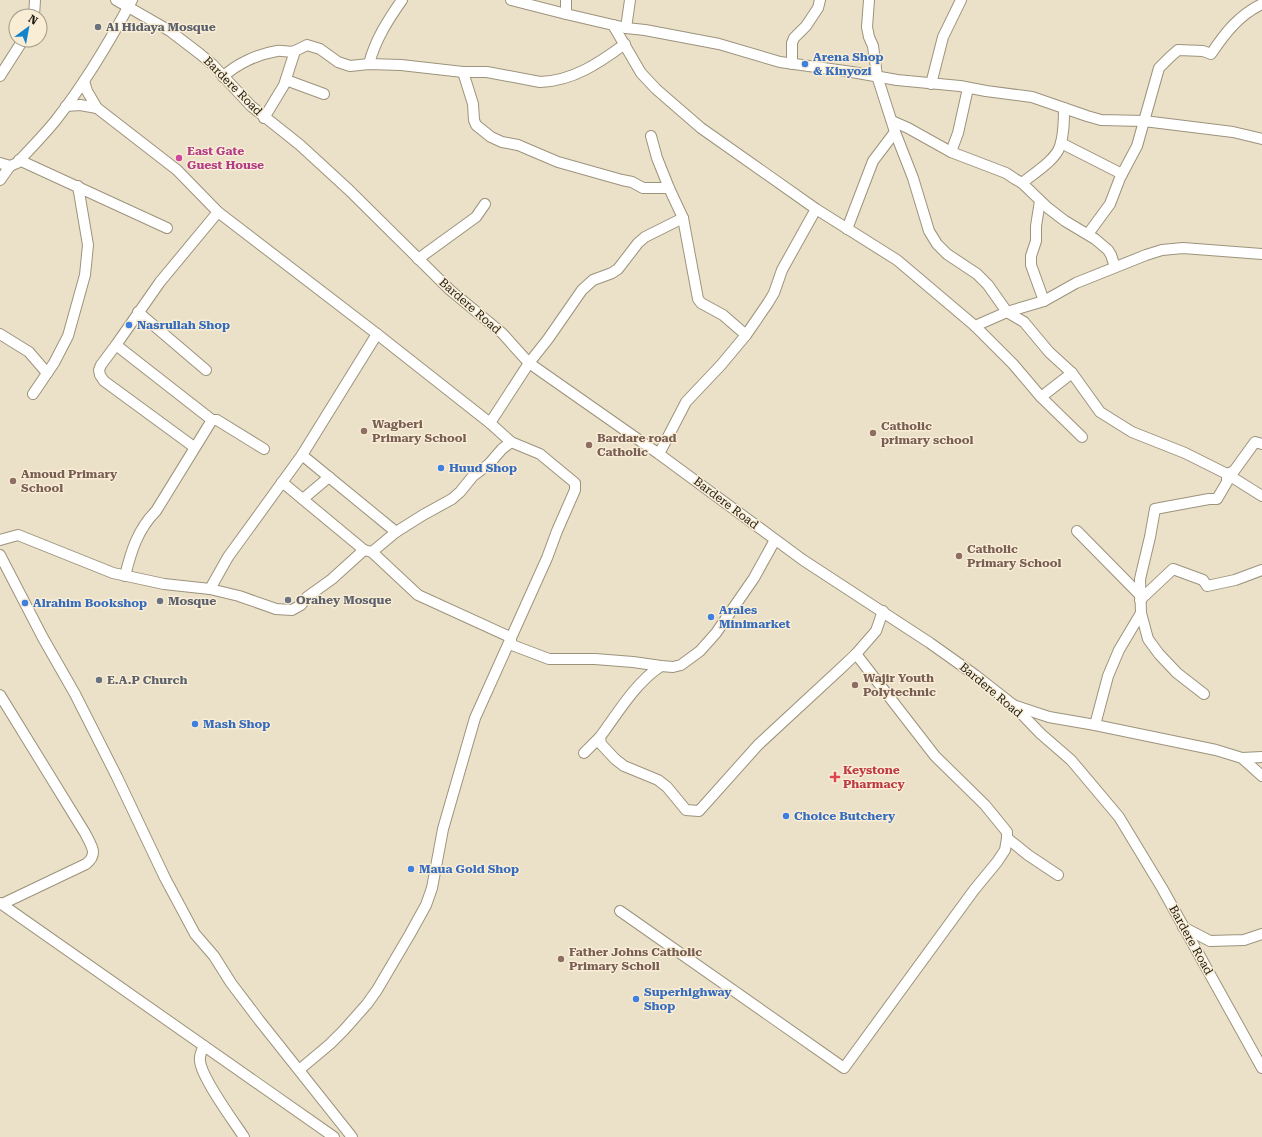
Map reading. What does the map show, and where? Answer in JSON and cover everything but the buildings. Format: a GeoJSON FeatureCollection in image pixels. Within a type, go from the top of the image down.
{"type":"FeatureCollection","features":[{"type":"Feature","properties":{"kind":"street","name":"Bardere Road"},"geometry":{"type":"LineString","coordinates":[[116,0],[130,3],[155,22],[186,42],[212,64],[251,106],[264,118],[285,132],[328,170],[450,290],[502,333],[529,363],[659,454],[808,564],[883,612],[975,675],[1012,704],[1041,734],[1071,760],[1119,817],[1162,888],[1262,1068]]}},
{"type":"Feature","properties":{"kind":"street"},"geometry":{"type":"LineString","coordinates":[[369,64],[376,43],[402,0]]}},
{"type":"Feature","properties":{"kind":"street"},"geometry":{"type":"LineString","coordinates":[[511,0],[626,28],[645,30],[719,44],[780,62],[825,67],[931,84],[1032,97],[1101,120],[1144,121],[1233,132],[1262,139]]}},
{"type":"Feature","properties":{"kind":"street"},"geometry":{"type":"LineString","coordinates":[[566,0],[566,14]]}},
{"type":"Feature","properties":{"kind":"street"},"geometry":{"type":"LineString","coordinates":[[626,28],[630,0]]}},
{"type":"Feature","properties":{"kind":"street"},"geometry":{"type":"LineString","coordinates":[[792,64],[792,43],[794,38],[806,26],[818,8],[820,0]]}},
{"type":"Feature","properties":{"kind":"street"},"geometry":{"type":"LineString","coordinates":[[868,0],[867,26],[869,37],[873,46],[877,76],[895,132],[910,170],[929,232],[937,244],[947,254],[977,274],[988,285],[1007,312],[1024,322],[1049,352],[1072,373],[1100,412],[1139,436],[1174,448],[1227,474],[1262,496]]}},
{"type":"Feature","properties":{"kind":"street"},"geometry":{"type":"LineString","coordinates":[[931,84],[944,37],[961,0]]}},
{"type":"Feature","properties":{"kind":"street"},"geometry":{"type":"LineString","coordinates":[[0,180],[5,165],[14,165],[55,121],[84,81],[130,3]]}},
{"type":"Feature","properties":{"kind":"street"},"geometry":{"type":"LineString","coordinates":[[1088,234],[1110,204],[1122,174],[1137,146],[1159,68],[1178,50],[1203,51],[1211,54],[1228,30],[1245,14],[1262,4]]}},
{"type":"Feature","properties":{"kind":"street"},"geometry":{"type":"LineString","coordinates":[[613,25],[637,67],[646,79],[701,128],[816,209],[897,260],[975,326],[1013,364],[1040,397],[1082,437]]}},
{"type":"Feature","properties":{"kind":"street"},"geometry":{"type":"LineString","coordinates":[[223,76],[241,64],[265,54],[278,50],[295,51],[307,45],[320,49],[344,64],[350,66],[369,64],[401,65],[463,72],[487,72],[540,82],[555,81],[575,75],[604,60],[625,44]]}},
{"type":"Feature","properties":{"kind":"street"},"geometry":{"type":"LineString","coordinates":[[0,76],[18,48]]}},
{"type":"Feature","properties":{"kind":"street"},"geometry":{"type":"LineString","coordinates":[[264,118],[282,90],[295,51]]}},
{"type":"Feature","properties":{"kind":"street"},"geometry":{"type":"LineString","coordinates":[[463,72],[473,104],[474,120],[476,125],[491,138],[518,145],[558,162],[632,182],[643,188],[668,188]]}},
{"type":"Feature","properties":{"kind":"street"},"geometry":{"type":"LineString","coordinates":[[286,80],[324,94]]}},
{"type":"Feature","properties":{"kind":"street"},"geometry":{"type":"LineString","coordinates":[[84,81],[87,91],[97,108],[177,170],[218,212],[377,334],[490,423],[511,442],[540,454],[575,483],[575,490],[547,558],[510,637],[475,718],[443,829],[432,888],[426,905],[377,990],[367,1004],[330,1044],[299,1070]]}},
{"type":"Feature","properties":{"kind":"street"},"geometry":{"type":"LineString","coordinates":[[951,152],[958,133],[968,88]]}},
{"type":"Feature","properties":{"kind":"street"},"geometry":{"type":"LineString","coordinates":[[66,106],[80,105],[97,108]]}},
{"type":"Feature","properties":{"kind":"street"},"geometry":{"type":"LineString","coordinates":[[1022,183],[1054,157],[1058,151],[1061,143],[1064,108]]}},
{"type":"Feature","properties":{"kind":"street"},"geometry":{"type":"LineString","coordinates":[[892,121],[908,128],[951,152],[1006,173],[1022,183],[1040,201],[1065,221],[1088,234],[1108,250],[1115,267]]}},
{"type":"Feature","properties":{"kind":"street"},"geometry":{"type":"LineString","coordinates":[[847,229],[873,160],[895,132]]}},
{"type":"Feature","properties":{"kind":"street"},"geometry":{"type":"LineString","coordinates":[[651,136],[668,188],[684,218],[698,298],[701,303],[723,315],[746,335]]}},
{"type":"Feature","properties":{"kind":"street"},"geometry":{"type":"LineString","coordinates":[[1061,143],[1122,174]]}},
{"type":"Feature","properties":{"kind":"street"},"geometry":{"type":"LineString","coordinates":[[19,160],[166,228]]}},
{"type":"Feature","properties":{"kind":"street"},"geometry":{"type":"LineString","coordinates":[[33,394],[60,352],[68,336],[85,275],[88,245],[78,186]]}},
{"type":"Feature","properties":{"kind":"street"},"geometry":{"type":"LineString","coordinates":[[1040,201],[1036,241],[1031,256],[1031,265],[1044,301]]}},
{"type":"Feature","properties":{"kind":"street"},"geometry":{"type":"LineString","coordinates":[[418,259],[476,217],[485,204]]}},
{"type":"Feature","properties":{"kind":"street"},"geometry":{"type":"LineString","coordinates":[[659,454],[686,402],[722,365],[746,335],[774,293],[782,270],[816,209]]}},
{"type":"Feature","properties":{"kind":"street"},"geometry":{"type":"LineString","coordinates":[[194,447],[111,386],[100,375],[99,370],[101,365],[160,282],[218,212]]}},
{"type":"Feature","properties":{"kind":"street"},"geometry":{"type":"LineString","coordinates":[[490,423],[529,363],[548,339],[578,294],[588,284],[618,269],[638,243],[645,237],[684,218]]}},
{"type":"Feature","properties":{"kind":"street"},"geometry":{"type":"LineString","coordinates":[[975,326],[1007,312],[1044,301],[1076,283],[1146,254],[1162,250],[1183,248],[1262,254]]}},
{"type":"Feature","properties":{"kind":"street"},"geometry":{"type":"LineString","coordinates":[[138,312],[206,370]]}},
{"type":"Feature","properties":{"kind":"street"},"geometry":{"type":"LineString","coordinates":[[0,334],[29,352],[47,373]]}},
{"type":"Feature","properties":{"kind":"street"},"geometry":{"type":"LineString","coordinates":[[210,589],[228,557],[302,455],[377,334]]}},
{"type":"Feature","properties":{"kind":"street"},"geometry":{"type":"LineString","coordinates":[[116,345],[212,420],[217,420],[264,449]]}},
{"type":"Feature","properties":{"kind":"street"},"geometry":{"type":"LineString","coordinates":[[1040,397],[1072,373]]}},
{"type":"Feature","properties":{"kind":"street"},"geometry":{"type":"LineString","coordinates":[[125,576],[136,539],[149,518],[156,511],[212,420]]}},
{"type":"Feature","properties":{"kind":"street"},"geometry":{"type":"LineString","coordinates":[[0,540],[18,535],[113,573],[164,584],[210,589],[239,596],[276,609],[292,610],[301,605],[307,597],[368,551],[460,492],[474,476],[489,464],[502,449],[511,442]]}},
{"type":"Feature","properties":{"kind":"street"},"geometry":{"type":"LineString","coordinates":[[1227,474],[1234,471],[1255,442],[1262,444]]}},
{"type":"Feature","properties":{"kind":"street"},"geometry":{"type":"LineString","coordinates":[[302,455],[396,532]]}},
{"type":"Feature","properties":{"kind":"street"},"geometry":{"type":"LineString","coordinates":[[1204,694],[1177,673],[1159,654],[1148,639],[1141,614],[1140,579],[1155,509],[1209,499],[1217,499],[1227,482],[1227,474]]}},
{"type":"Feature","properties":{"kind":"street"},"geometry":{"type":"LineString","coordinates":[[303,499],[330,477]]}},
{"type":"Feature","properties":{"kind":"street"},"geometry":{"type":"LineString","coordinates":[[282,482],[368,551],[418,595],[510,637]]}},
{"type":"Feature","properties":{"kind":"street"},"geometry":{"type":"LineString","coordinates":[[1077,531],[1140,598]]}},
{"type":"Feature","properties":{"kind":"street"},"geometry":{"type":"LineString","coordinates":[[510,637],[512,645],[548,659],[595,659],[673,667],[681,665],[700,651],[716,633],[754,578],[776,540]]}},
{"type":"Feature","properties":{"kind":"street"},"geometry":{"type":"LineString","coordinates":[[0,555],[43,638],[86,715],[133,809],[165,878],[195,934],[214,956],[232,983],[352,1137]]}},
{"type":"Feature","properties":{"kind":"street"},"geometry":{"type":"LineString","coordinates":[[1140,598],[1173,569],[1203,580],[1207,586],[1235,580],[1262,570]]}},
{"type":"Feature","properties":{"kind":"street"},"geometry":{"type":"LineString","coordinates":[[600,737],[601,744],[624,766],[658,780],[667,787],[686,810],[699,811],[758,745],[856,654],[876,630],[883,612]]}},
{"type":"Feature","properties":{"kind":"street"},"geometry":{"type":"LineString","coordinates":[[1095,725],[1108,676],[1119,650],[1141,614]]}},
{"type":"Feature","properties":{"kind":"street"},"geometry":{"type":"LineString","coordinates":[[620,911],[844,1068],[974,890],[997,862],[1004,850],[1007,838],[1007,832],[984,805],[935,756],[856,654]]}},
{"type":"Feature","properties":{"kind":"street"},"geometry":{"type":"LineString","coordinates":[[584,753],[600,737],[631,695],[651,673],[661,666]]}},
{"type":"Feature","properties":{"kind":"street"},"geometry":{"type":"LineString","coordinates":[[0,695],[85,833],[94,854],[90,861],[86,864],[1,903]]}},
{"type":"Feature","properties":{"kind":"street"},"geometry":{"type":"LineString","coordinates":[[1012,704],[1048,718],[1095,725],[1209,749],[1242,758],[1262,757]]}},
{"type":"Feature","properties":{"kind":"street"},"geometry":{"type":"LineString","coordinates":[[1242,758],[1262,776]]}},
{"type":"Feature","properties":{"kind":"street"},"geometry":{"type":"LineString","coordinates":[[1007,838],[1028,855],[1058,875]]}},
{"type":"Feature","properties":{"kind":"street"},"geometry":{"type":"LineString","coordinates":[[1,903],[334,1137]]}},
{"type":"Feature","properties":{"kind":"street"},"geometry":{"type":"LineString","coordinates":[[1183,927],[1210,941],[1244,940],[1262,934]]}},
{"type":"Feature","properties":{"kind":"street"},"geometry":{"type":"LineString","coordinates":[[204,1046],[200,1057],[202,1069],[225,1110],[244,1137]]}},
{"type":"Feature","properties":{"kind":"place","name":"Al Hidaya Mosque"},"geometry":{"type":"Point","coordinates":[98,27]}},
{"type":"Feature","properties":{"kind":"place","name":"Arena Shop & Kinyozi"},"geometry":{"type":"Point","coordinates":[805,64]}},
{"type":"Feature","properties":{"kind":"place","name":"East Gate Guest House"},"geometry":{"type":"Point","coordinates":[179,158]}},
{"type":"Feature","properties":{"kind":"place","name":"Nasrullah Shop"},"geometry":{"type":"Point","coordinates":[129,325]}},
{"type":"Feature","properties":{"kind":"place","name":"Wagberi Primary School"},"geometry":{"type":"Point","coordinates":[364,431]}},
{"type":"Feature","properties":{"kind":"place","name":"Catholic primary school"},"geometry":{"type":"Point","coordinates":[873,433]}},
{"type":"Feature","properties":{"kind":"place","name":"Bardare road Catholic"},"geometry":{"type":"Point","coordinates":[589,445]}},
{"type":"Feature","properties":{"kind":"place","name":"Huud Shop"},"geometry":{"type":"Point","coordinates":[441,468]}},
{"type":"Feature","properties":{"kind":"place","name":"Amoud Primary School"},"geometry":{"type":"Point","coordinates":[13,481]}},
{"type":"Feature","properties":{"kind":"place","name":"Catholic Primary School"},"geometry":{"type":"Point","coordinates":[959,556]}},
{"type":"Feature","properties":{"kind":"place","name":"Orahey Mosque"},"geometry":{"type":"Point","coordinates":[288,600]}},
{"type":"Feature","properties":{"kind":"place","name":"Mosque"},"geometry":{"type":"Point","coordinates":[160,601]}},
{"type":"Feature","properties":{"kind":"place","name":"Alrahim Bookshop"},"geometry":{"type":"Point","coordinates":[25,603]}},
{"type":"Feature","properties":{"kind":"place","name":"Arales Minimarket"},"geometry":{"type":"Point","coordinates":[711,617]}},
{"type":"Feature","properties":{"kind":"place","name":"E.A.P Church"},"geometry":{"type":"Point","coordinates":[99,680]}},
{"type":"Feature","properties":{"kind":"place","name":"Wajir Youth Polytechnic"},"geometry":{"type":"Point","coordinates":[855,685]}},
{"type":"Feature","properties":{"kind":"place","name":"Mash Shop"},"geometry":{"type":"Point","coordinates":[195,724]}},
{"type":"Feature","properties":{"kind":"place","name":"Keystone Pharmacy"},"geometry":{"type":"Point","coordinates":[835,777]}},
{"type":"Feature","properties":{"kind":"place","name":"Choice Butchery"},"geometry":{"type":"Point","coordinates":[786,816]}},
{"type":"Feature","properties":{"kind":"place","name":"Maua Gold Shop"},"geometry":{"type":"Point","coordinates":[411,869]}},
{"type":"Feature","properties":{"kind":"place","name":"Father Johns Catholic Primary Scholl"},"geometry":{"type":"Point","coordinates":[561,959]}},
{"type":"Feature","properties":{"kind":"place","name":"Superhighway Shop"},"geometry":{"type":"Point","coordinates":[636,999]}}]}
